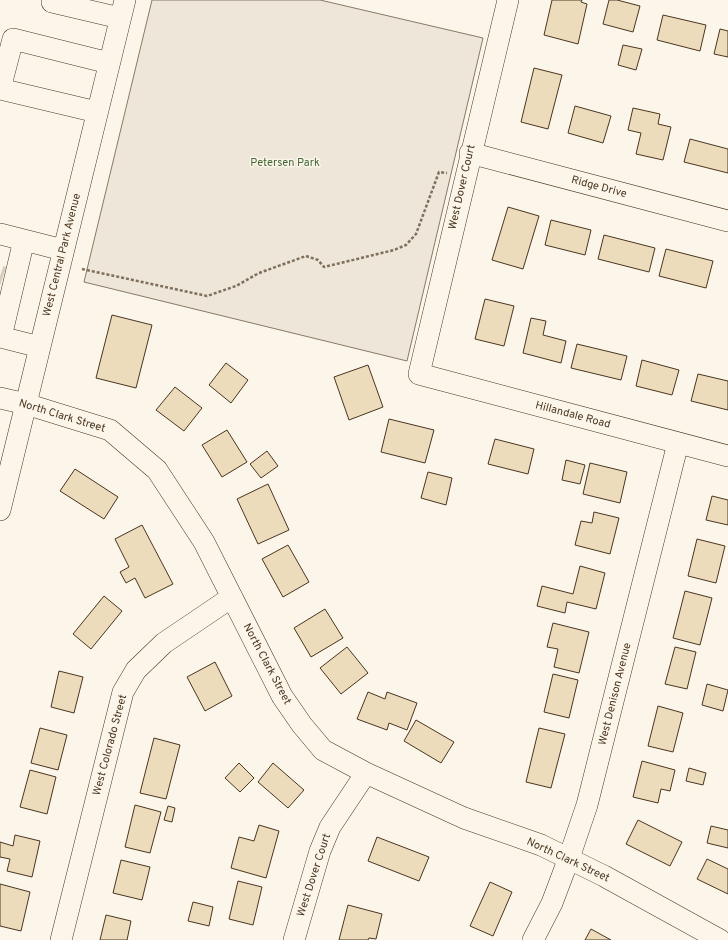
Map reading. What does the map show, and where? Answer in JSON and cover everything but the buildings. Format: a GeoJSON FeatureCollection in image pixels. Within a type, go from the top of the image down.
{"type":"FeatureCollection","features":[{"type":"Feature","properties":{"kind":"street"},"geometry":{"type":"LineString","coordinates":[[53,0],[52,2],[122,9]]}},
{"type":"Feature","properties":{"kind":"street","name":"West Dover Court"},"geometry":{"type":"LineString","coordinates":[[418,374],[508,0]]}},
{"type":"Feature","properties":{"kind":"street","name":"West Central Park Avenue"},"geometry":{"type":"LineString","coordinates":[[0,510],[122,9]]}},
{"type":"Feature","properties":{"kind":"street"},"geometry":{"type":"LineString","coordinates":[[97,112],[0,89],[13,39],[109,63]]}},
{"type":"Feature","properties":{"kind":"street","name":"Ridge Drive"},"geometry":{"type":"LineString","coordinates":[[470,154],[728,222]]}},
{"type":"Feature","properties":{"kind":"street"},"geometry":{"type":"LineString","coordinates":[[0,234],[63,250]]}},
{"type":"Feature","properties":{"kind":"street"},"geometry":{"type":"LineString","coordinates":[[24,240],[9,279],[4,303],[0,337],[40,346]]}},
{"type":"Feature","properties":{"kind":"street","name":"Hillandale Road"},"geometry":{"type":"LineString","coordinates":[[418,374],[728,456]]}},
{"type":"Feature","properties":{"kind":"street","name":"North Clark Street"},"geometry":{"type":"LineString","coordinates":[[0,398],[26,404],[110,430],[158,470],[204,542],[282,696],[322,750],[366,773],[464,818],[541,845],[569,858],[720,940]]}},
{"type":"Feature","properties":{"kind":"street","name":"West Denison Avenue"},"geometry":{"type":"LineString","coordinates":[[533,940],[552,903],[587,805],[678,442]]}},
{"type":"Feature","properties":{"kind":"street","name":"West Colorado Street"},"geometry":{"type":"LineString","coordinates":[[61,940],[123,692],[136,670],[164,643],[232,597]]}},
{"type":"Feature","properties":{"kind":"street","name":"West Dover Court"},"geometry":{"type":"LineString","coordinates":[[294,940],[320,851],[330,827],[366,773]]}},
{"type":"Feature","properties":{"kind":"path"},"geometry":{"type":"LineString","coordinates":[[82,269],[207,296],[236,286],[260,273],[306,256],[318,260],[324,267],[394,250],[406,245],[416,234],[439,172],[465,174]]}},
{"type":"Feature","properties":{"kind":"green space","name":"Petersen Park"},"geometry":{"type":"Polygon","coordinates":[[[152,0],[320,0],[483,38],[407,361],[84,282],[152,0]]]}}]}
